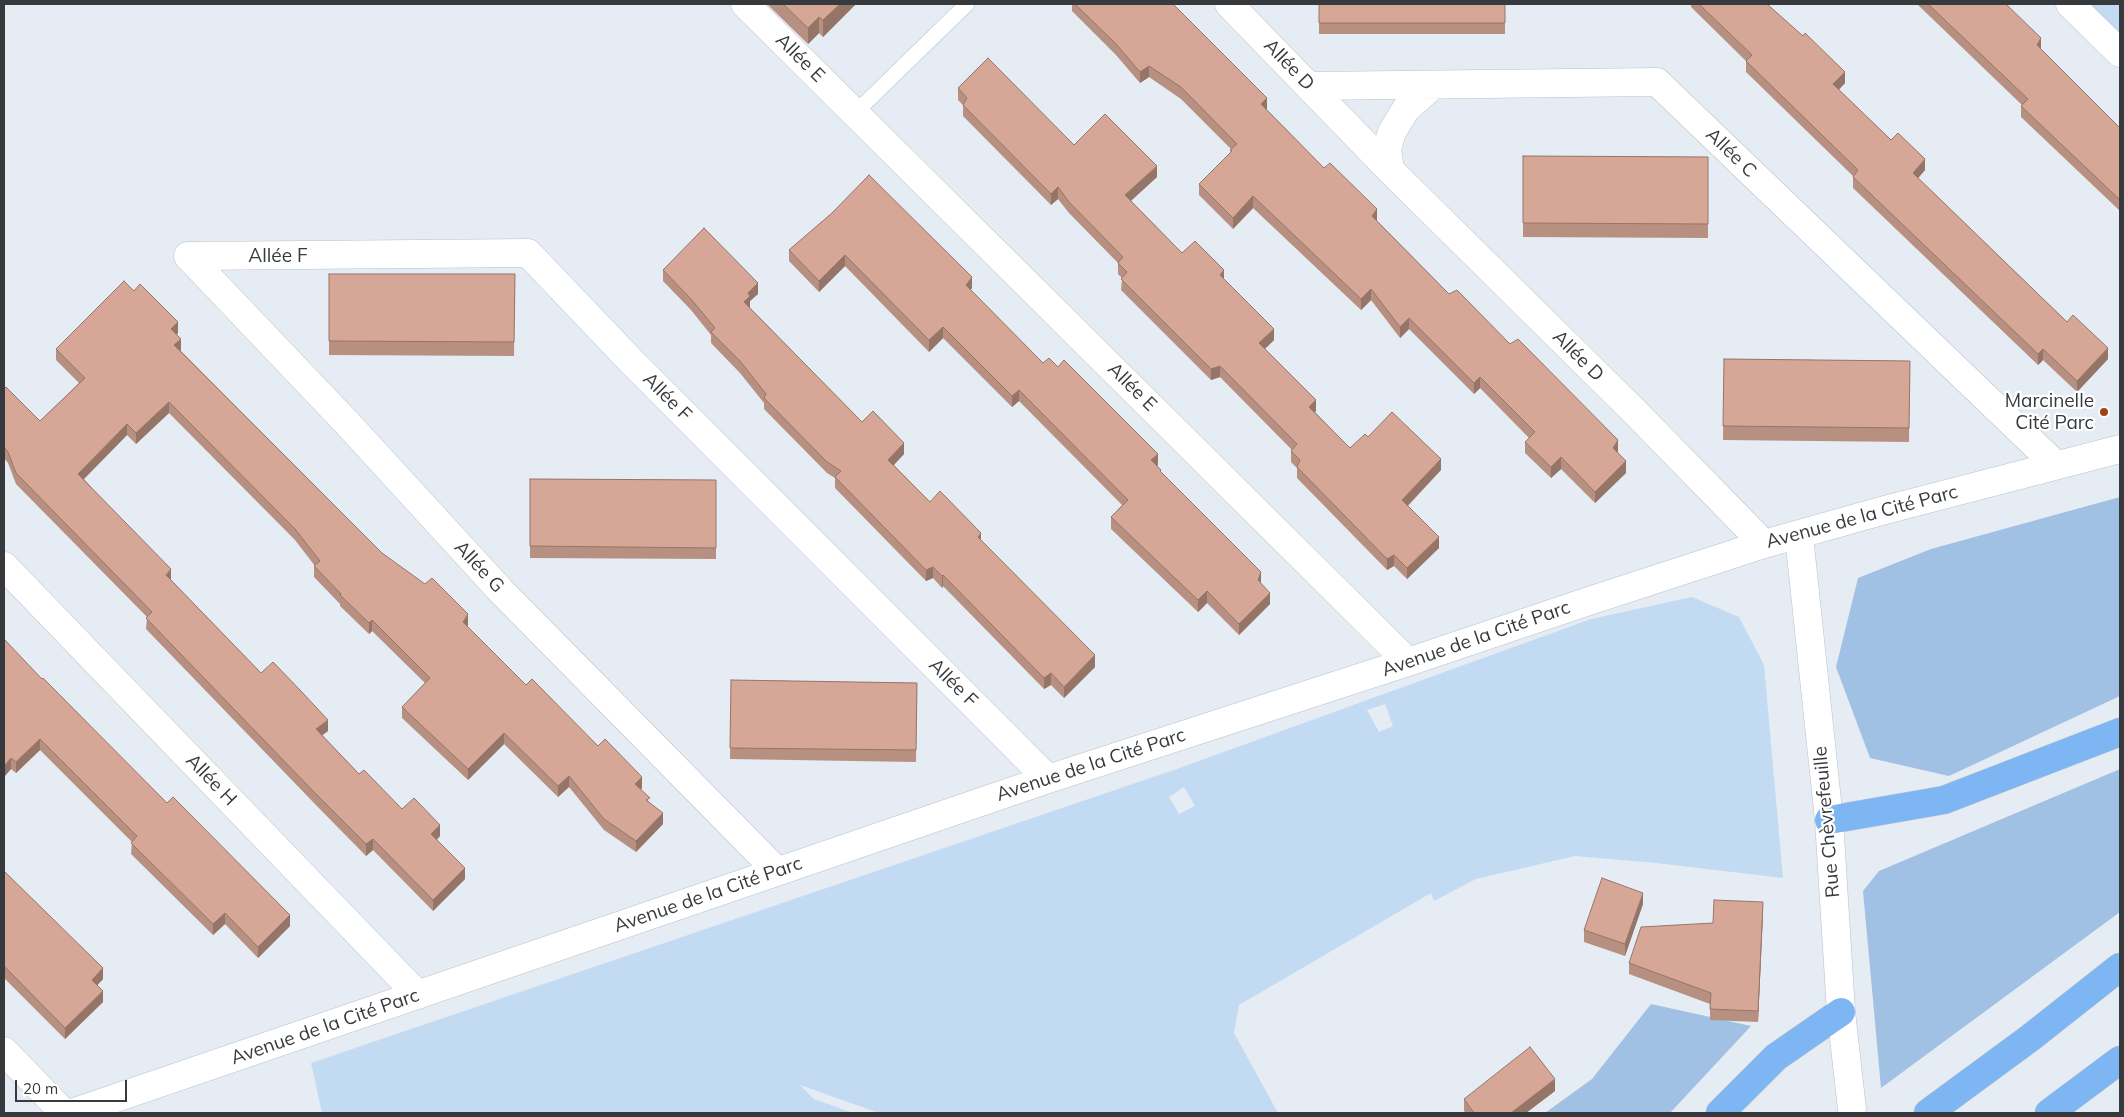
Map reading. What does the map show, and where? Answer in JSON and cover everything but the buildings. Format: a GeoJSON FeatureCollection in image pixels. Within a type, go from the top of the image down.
{"type":"FeatureCollection","features":[{"type":"Feature","properties":{"kind":"highway"},"geometry":{"type":"LineString","coordinates":[[1829,820],[1944,800],[2120,732]]}},
{"type":"Feature","properties":{"kind":"highway"},"geometry":{"type":"LineString","coordinates":[[1931,1111],[2030,1038],[2120,967]]}},
{"type":"Feature","properties":{"kind":"highway"},"geometry":{"type":"LineString","coordinates":[[1720,1113],[1776,1057],[1841,1012]]}},
{"type":"Feature","properties":{"kind":"highway"},"geometry":{"type":"LineString","coordinates":[[2049,1113],[2120,1060]]}},
{"type":"Feature","properties":{"kind":"street","name":"Allée E"},"geometry":{"type":"LineString","coordinates":[[745,4],[1408,662]]}},
{"type":"Feature","properties":{"kind":"street","name":"Allée D"},"geometry":{"type":"LineString","coordinates":[[1229,4],[1390,170],[1635,412],[1764,544]]}},
{"type":"Feature","properties":{"kind":"street"},"geometry":{"type":"LineString","coordinates":[[2070,4],[2120,53]]}},
{"type":"Feature","properties":{"kind":"street","name":"Allée C"},"geometry":{"type":"LineString","coordinates":[[1310,86],[1657,82],[2056,465]]}},
{"type":"Feature","properties":{"kind":"street"},"geometry":{"type":"LineString","coordinates":[[1390,170],[1387,150],[1392,132],[1406,109],[1433,85]]}},
{"type":"Feature","properties":{"kind":"street","name":"Allée F"},"geometry":{"type":"LineString","coordinates":[[188,256],[528,253],[631,361],[1048,779]]}},
{"type":"Feature","properties":{"kind":"street","name":"Allée G"},"geometry":{"type":"LineString","coordinates":[[188,256],[348,424],[501,591],[777,871]]}},
{"type":"Feature","properties":{"kind":"street","name":"Avenue de la Cité Parc"},"geometry":{"type":"LineString","coordinates":[[72,1113],[1048,779],[1764,544],[1799,536],[1884,510],[2120,449]]}},
{"type":"Feature","properties":{"kind":"street","name":"Rue Chèvrefeuille"},"geometry":{"type":"LineString","coordinates":[[1799,536],[1829,820],[1841,1012],[1852,1110]]}},
{"type":"Feature","properties":{"kind":"street","name":"Allée H"},"geometry":{"type":"LineString","coordinates":[[4,566],[418,995]]}},
{"type":"Feature","properties":{"kind":"street"},"geometry":{"type":"LineString","coordinates":[[4,1051],[64,1113]]}},
{"type":"Feature","properties":{"kind":"lane"},"geometry":{"type":"LineString","coordinates":[[855,113],[966,4]]}},
{"type":"Feature","properties":{"kind":"shaded area"},"geometry":{"type":"Polygon","coordinates":[[[2089,4],[2120,4],[2120,33],[2089,4]]]}},
{"type":"Feature","properties":{"kind":"shaded area"},"geometry":{"type":"Polygon","coordinates":[[[2120,497],[2120,696],[1949,776],[1870,758],[1836,667],[1858,578],[1931,549],[2120,497]]]}},
{"type":"Feature","properties":{"kind":"shaded area"},"geometry":{"type":"Polygon","coordinates":[[[1692,597],[1739,617],[1764,665],[1783,878],[1656,863],[1575,856],[1476,879],[1434,901],[1431,893],[1239,1005],[1234,1033],[1278,1113],[879,1113],[800,1085],[814,1099],[853,1113],[322,1113],[311,1063],[1174,770],[1591,619],[1692,597]],[[1385,704],[1367,710],[1379,732],[1393,726],[1385,704]],[[1184,787],[1169,797],[1179,814],[1195,806],[1184,787]]]}},
{"type":"Feature","properties":{"kind":"shaded area"},"geometry":{"type":"Polygon","coordinates":[[[2120,769],[2120,912],[1881,1088],[1863,891],[1879,871],[2120,769]]]}},
{"type":"Feature","properties":{"kind":"shaded area"},"geometry":{"type":"Polygon","coordinates":[[[1651,1004],[1751,1026],[1670,1113],[1545,1113],[1592,1079],[1651,1004]]]}},
{"type":"Feature","properties":{"kind":"place","name":"Marcinelle Cité Parc"},"geometry":{"type":"Point","coordinates":[2104,412]}}]}
